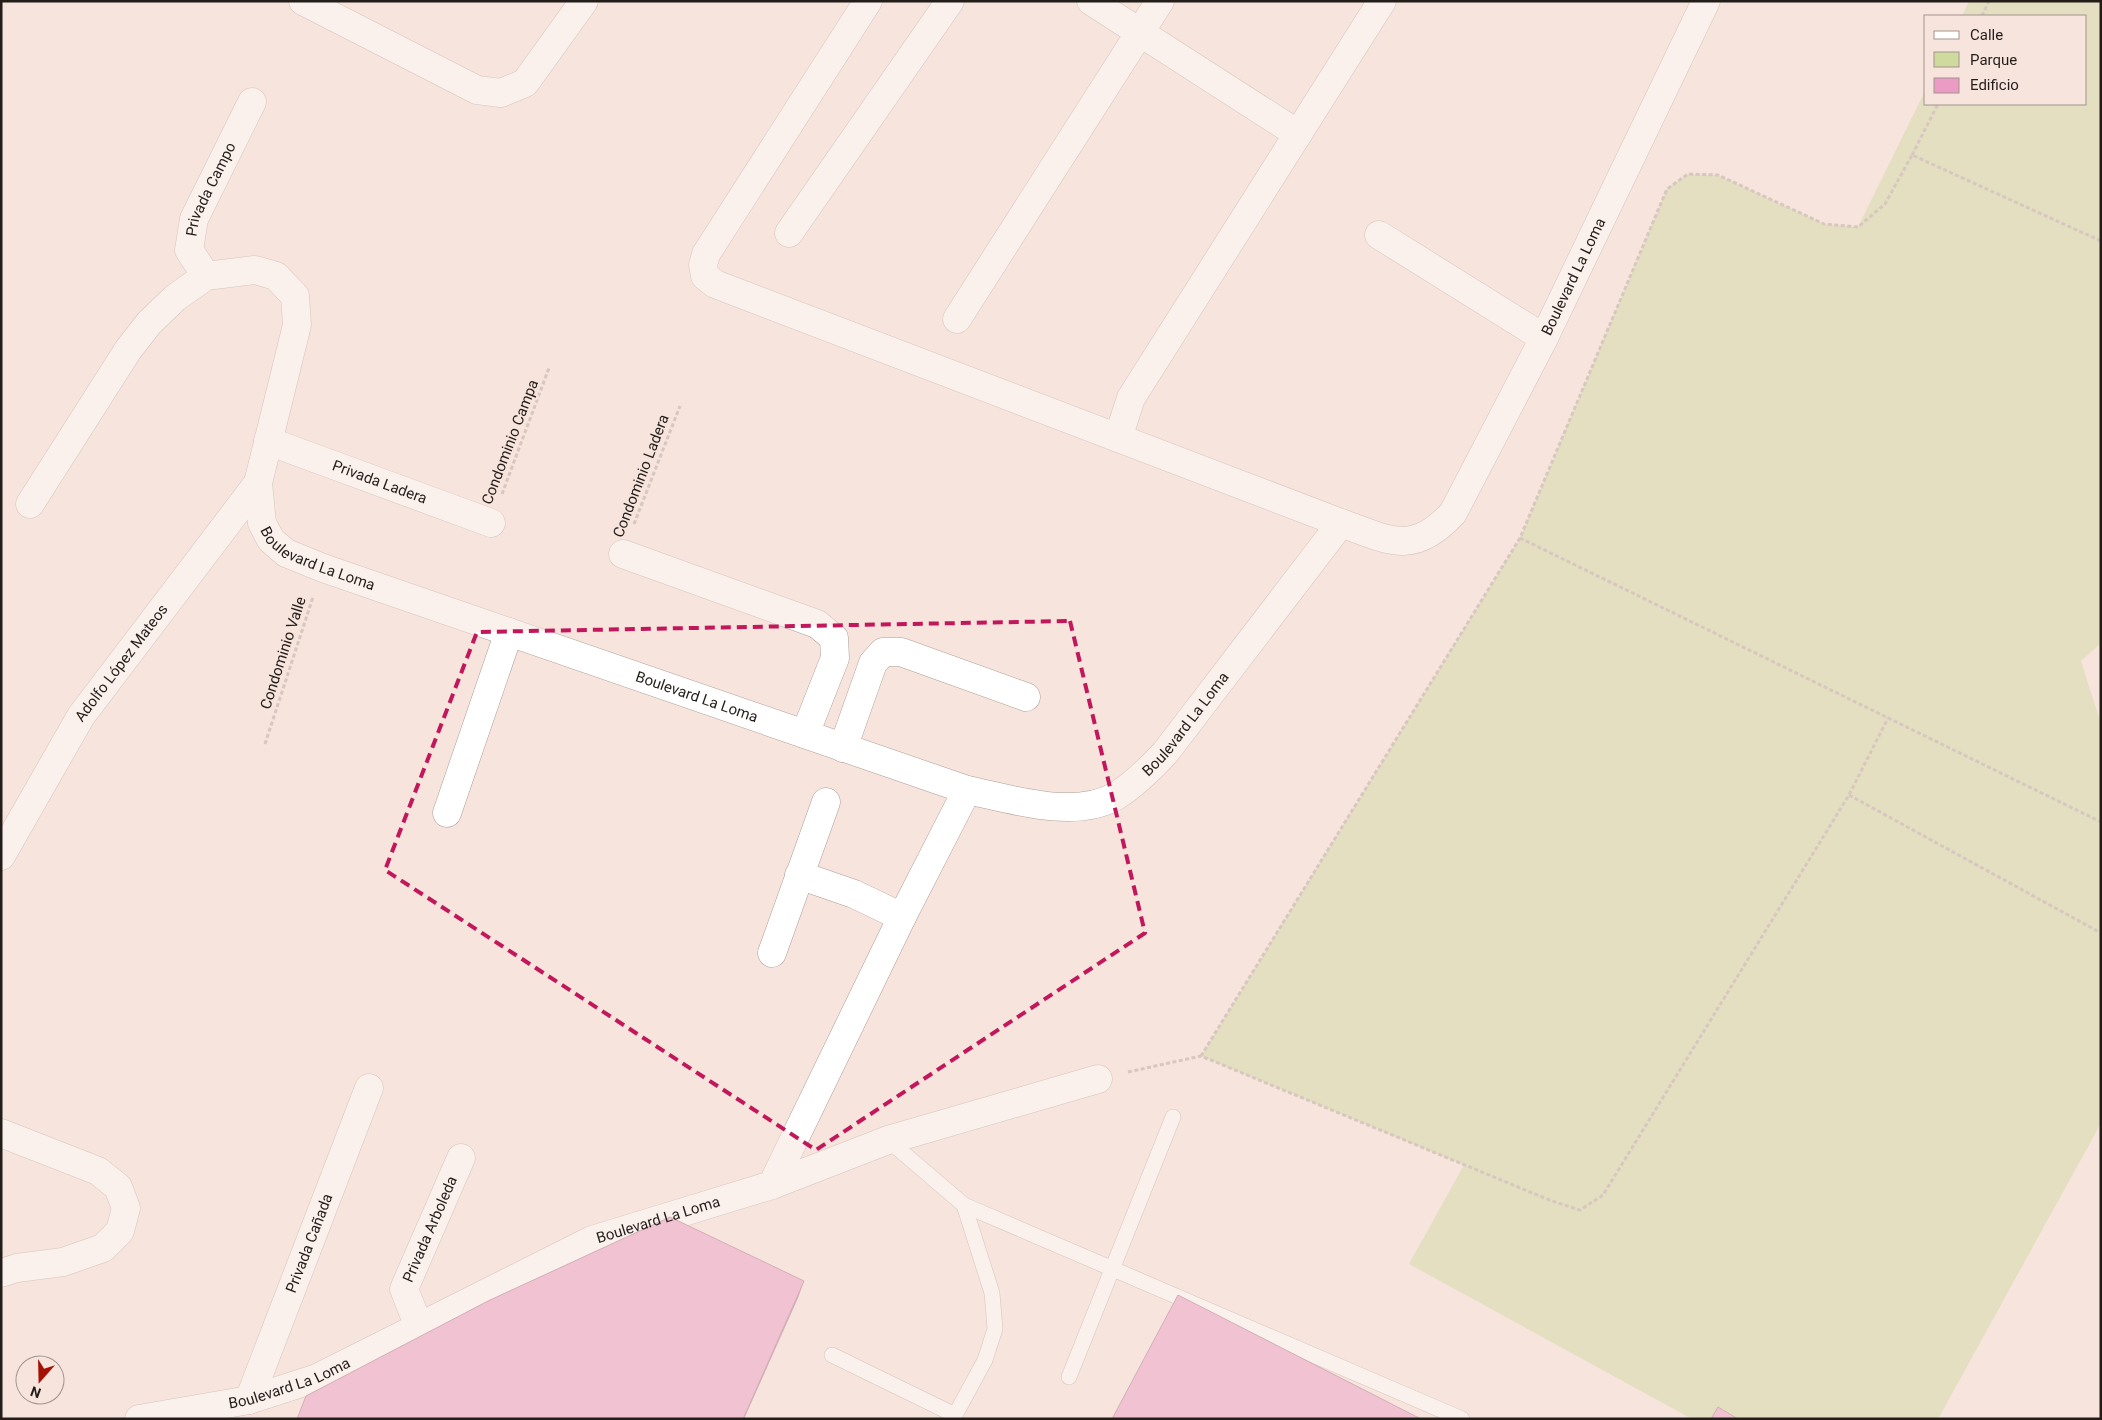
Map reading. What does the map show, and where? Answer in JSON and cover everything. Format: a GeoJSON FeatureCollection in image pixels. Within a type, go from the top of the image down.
{"type":"FeatureCollection","features":[{"type":"Feature","properties":{"kind":"street"},"geometry":{"type":"LineString","coordinates":[[302,1],[476,90],[501,93],[525,82],[584,1]]}},
{"type":"Feature","properties":{"kind":"street"},"geometry":{"type":"LineString","coordinates":[[868,1],[706,254],[703,265],[705,276],[715,284],[1341,523]]}},
{"type":"Feature","properties":{"kind":"street"},"geometry":{"type":"LineString","coordinates":[[789,233],[950,1]]}},
{"type":"Feature","properties":{"kind":"street"},"geometry":{"type":"LineString","coordinates":[[1091,1],[1298,134]]}},
{"type":"Feature","properties":{"kind":"street"},"geometry":{"type":"LineString","coordinates":[[957,319],[1160,1]]}},
{"type":"Feature","properties":{"kind":"street"},"geometry":{"type":"LineString","coordinates":[[1118,438],[1131,398],[1382,1]]}},
{"type":"Feature","properties":{"kind":"street","name":"Boulevard La Loma"},"geometry":{"type":"LineString","coordinates":[[30,504],[128,350],[149,323],[175,298],[206,276],[255,270],[276,276],[295,296],[297,325],[258,483],[262,523],[271,540],[286,553],[323,568],[967,790],[1062,808],[1087,806],[1115,796],[1141,778],[1164,753],[1341,523],[1388,540],[1406,542],[1424,538],[1440,528],[1453,513],[1544,338],[1706,1]]}},
{"type":"Feature","properties":{"kind":"street","name":"Privada Campo"},"geometry":{"type":"LineString","coordinates":[[206,276],[189,250],[194,219],[252,102]]}},
{"type":"Feature","properties":{"kind":"street"},"geometry":{"type":"LineString","coordinates":[[1379,235],[1544,338]]}},
{"type":"Feature","properties":{"kind":"street","name":"Privada Ladera"},"geometry":{"type":"LineString","coordinates":[[268,441],[491,523]]}},
{"type":"Feature","properties":{"kind":"street","name":"Adolfo López Mateos"},"geometry":{"type":"LineString","coordinates":[[1,856],[81,716],[258,483]]}},
{"type":"Feature","properties":{"kind":"street"},"geometry":{"type":"LineString","coordinates":[[623,554],[817,624],[834,638],[835,658],[804,734]]}},
{"type":"Feature","properties":{"kind":"street"},"geometry":{"type":"LineString","coordinates":[[447,813],[509,632]]}},
{"type":"Feature","properties":{"kind":"street"},"geometry":{"type":"LineString","coordinates":[[843,748],[873,663],[883,652],[901,652],[1026,697]]}},
{"type":"Feature","properties":{"kind":"street"},"geometry":{"type":"LineString","coordinates":[[772,1185],[902,917],[967,790]]}},
{"type":"Feature","properties":{"kind":"street"},"geometry":{"type":"LineString","coordinates":[[772,953],[826,802]]}},
{"type":"Feature","properties":{"kind":"street"},"geometry":{"type":"LineString","coordinates":[[799,875],[854,894],[902,917]]}},
{"type":"Feature","properties":{"kind":"street","name":"Boulevard La Loma"},"geometry":{"type":"LineString","coordinates":[[139,1419],[246,1409],[317,1378],[592,1240],[772,1185],[888,1140],[1098,1079]]}},
{"type":"Feature","properties":{"kind":"street","name":"Privada Cañada"},"geometry":{"type":"LineString","coordinates":[[246,1409],[369,1088]]}},
{"type":"Feature","properties":{"kind":"street"},"geometry":{"type":"LineString","coordinates":[[1,1133],[98,1172],[118,1187],[126,1208],[120,1231],[103,1248],[63,1262],[17,1268],[1,1273]]}},
{"type":"Feature","properties":{"kind":"street","name":"Privada Arboleda"},"geometry":{"type":"LineString","coordinates":[[418,1327],[404,1289],[461,1158]]}},
{"type":"Feature","properties":{"kind":"lane"},"geometry":{"type":"LineString","coordinates":[[1069,1377],[1173,1117]]}},
{"type":"Feature","properties":{"kind":"lane"},"geometry":{"type":"LineString","coordinates":[[888,1140],[964,1205],[1462,1419]]}},
{"type":"Feature","properties":{"kind":"lane"},"geometry":{"type":"LineString","coordinates":[[832,1356],[954,1417],[985,1360],[995,1329],[992,1293],[964,1205]]}},
{"type":"Feature","properties":{"kind":"path"},"geometry":{"type":"LineString","coordinates":[[1982,15],[1989,1]]}},
{"type":"Feature","properties":{"kind":"path"},"geometry":{"type":"LineString","coordinates":[[1201,1056],[1520,538],[1667,189],[1688,174],[1718,175],[1824,224],[1858,227],[1885,204],[1937,105]]}},
{"type":"Feature","properties":{"kind":"path"},"geometry":{"type":"LineString","coordinates":[[1912,155],[2101,241]]}},
{"type":"Feature","properties":{"kind":"path","name":"Condominio Campa"},"geometry":{"type":"LineString","coordinates":[[491,523],[550,368]]}},
{"type":"Feature","properties":{"kind":"path","name":"Condominio Ladera"},"geometry":{"type":"LineString","coordinates":[[623,554],[680,406]]}},
{"type":"Feature","properties":{"kind":"path"},"geometry":{"type":"LineString","coordinates":[[1520,538],[2101,822]]}},
{"type":"Feature","properties":{"kind":"path","name":"Condominio Valle"},"geometry":{"type":"LineString","coordinates":[[265,744],[323,568]]}},
{"type":"Feature","properties":{"kind":"path"},"geometry":{"type":"LineString","coordinates":[[1098,1079],[1201,1056],[1552,1201],[1580,1210],[1603,1195],[1849,795],[1888,718]]}},
{"type":"Feature","properties":{"kind":"path"},"geometry":{"type":"LineString","coordinates":[[1849,795],[2101,933]]}},
{"type":"Feature","properties":{"kind":"highlighted area"},"geometry":{"type":"Polygon","coordinates":[[[1070,621],[1145,933],[816,1150],[385,870],[477,632],[1070,621]]]}},
{"type":"Feature","properties":{"kind":"green space"},"geometry":{"type":"Polygon","coordinates":[[[1969,1],[2101,1],[2101,643],[2081,661],[2101,724],[2101,1123],[1938,1419],[1692,1419],[1409,1264],[1464,1165],[1201,1056],[1520,538],[1667,189],[1688,174],[1718,175],[1824,224],[1858,227],[1924,93],[1924,105],[2087,105],[2087,15],[1962,15],[1969,1]]]}},
{"type":"Feature","properties":{"kind":"building"},"geometry":{"type":"Polygon","coordinates":[[[670,1217],[804,1281],[743,1419],[297,1419],[306,1396],[488,1301],[670,1217]]]}},
{"type":"Feature","properties":{"kind":"building"},"geometry":{"type":"Polygon","coordinates":[[[1178,1295],[1421,1419],[1112,1419],[1178,1295]]]}},
{"type":"Feature","properties":{"kind":"building"},"geometry":{"type":"Polygon","coordinates":[[[1718,1407],[1738,1419],[1711,1419],[1718,1407]]]}}]}
